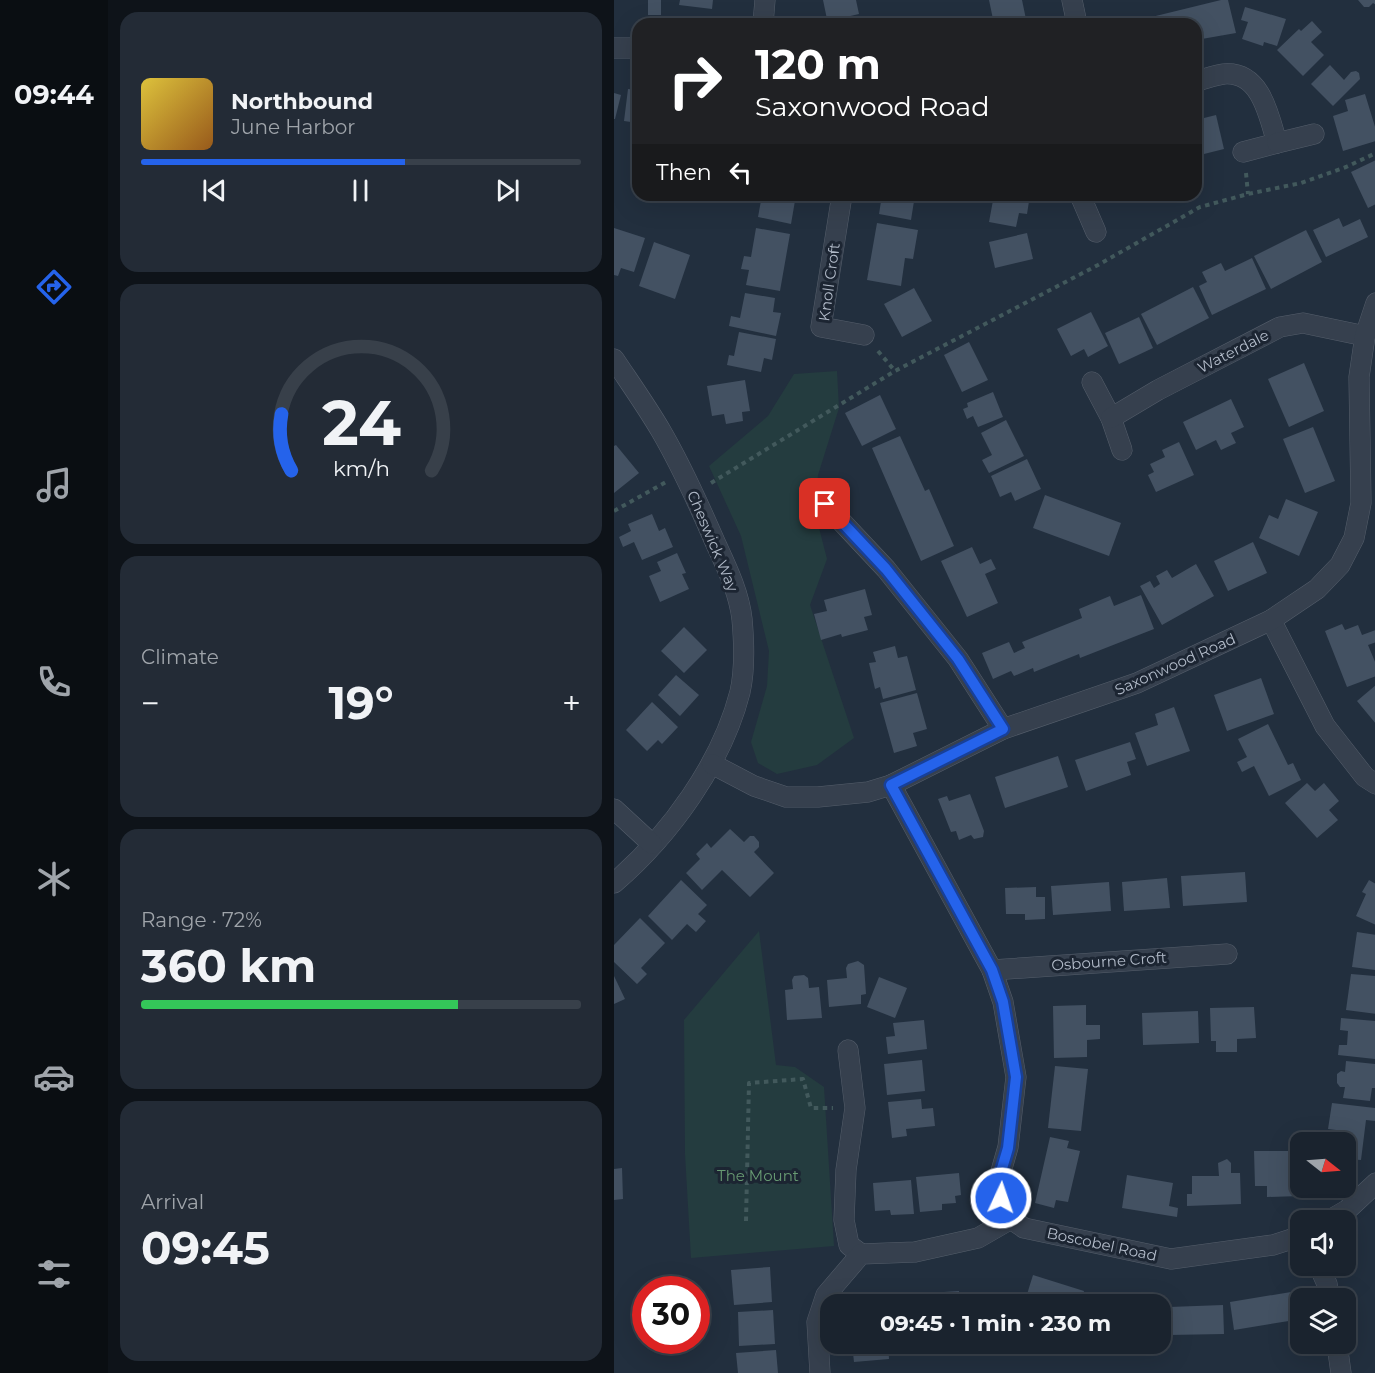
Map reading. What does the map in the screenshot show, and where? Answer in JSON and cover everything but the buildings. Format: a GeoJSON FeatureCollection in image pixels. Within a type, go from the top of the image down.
{"type":"FeatureCollection","features":[{"type":"Feature","properties":{"kind":"street"},"geometry":{"type":"LineString","coordinates":[[763,18],[765,0]]}},
{"type":"Feature","properties":{"kind":"street"},"geometry":{"type":"LineString","coordinates":[[1072,0],[1076,18]]}},
{"type":"Feature","properties":{"kind":"street"},"geometry":{"type":"LineString","coordinates":[[614,48],[632,48]]}},
{"type":"Feature","properties":{"kind":"street"},"geometry":{"type":"LineString","coordinates":[[1202,80],[1225,74],[1244,77],[1256,88],[1267,109],[1277,143]]}},
{"type":"Feature","properties":{"kind":"street"},"geometry":{"type":"LineString","coordinates":[[1243,152],[1313,134]]}},
{"type":"Feature","properties":{"kind":"street","name":"Knoll Croft"},"geometry":{"type":"LineString","coordinates":[[841,201],[821,327],[864,335]]}},
{"type":"Feature","properties":{"kind":"street"},"geometry":{"type":"LineString","coordinates":[[1083,201],[1096,232]]}},
{"type":"Feature","properties":{"kind":"street","name":"Saxonwood Road"},"geometry":{"type":"LineString","coordinates":[[712,764],[755,786],[786,797],[818,797],[868,792],[891,785],[1003,729],[1137,683],[1271,620],[1317,589],[1340,565],[1354,538],[1361,503],[1359,377],[1365,336],[1376,303]]}},
{"type":"Feature","properties":{"kind":"street","name":"Waterdale"},"geometry":{"type":"LineString","coordinates":[[1111,418],[1158,390],[1280,327],[1303,323],[1365,336]]}},
{"type":"Feature","properties":{"kind":"street","name":"Cheswick Way"},"geometry":{"type":"LineString","coordinates":[[614,359],[662,432],[694,494],[731,580],[742,618],[743,657],[740,690],[730,722],[712,764],[684,806],[652,844],[614,883]]}},
{"type":"Feature","properties":{"kind":"street"},"geometry":{"type":"LineString","coordinates":[[1092,382],[1111,418],[1122,450]]}},
{"type":"Feature","properties":{"kind":"street"},"geometry":{"type":"LineString","coordinates":[[825,504],[886,569],[958,659],[1003,729]]}},
{"type":"Feature","properties":{"kind":"street"},"geometry":{"type":"LineString","coordinates":[[1271,620],[1325,726],[1365,777],[1376,784]]}},
{"type":"Feature","properties":{"kind":"street"},"geometry":{"type":"LineString","coordinates":[[848,1050],[855,1108],[846,1170],[844,1221],[849,1245],[861,1254],[915,1252],[978,1238],[1010,1219],[1001,1198],[998,1182],[1008,1148],[1016,1077],[1003,1002],[992,970],[891,785]]}},
{"type":"Feature","properties":{"kind":"street"},"geometry":{"type":"LineString","coordinates":[[614,809],[652,844]]}},
{"type":"Feature","properties":{"kind":"street","name":"Osbourne Croft"},"geometry":{"type":"LineString","coordinates":[[992,970],[1227,954]]}},
{"type":"Feature","properties":{"kind":"street"},"geometry":{"type":"LineString","coordinates":[[1347,1210],[1376,1184]]}},
{"type":"Feature","properties":{"kind":"street","name":"Boscobel Road"},"geometry":{"type":"LineString","coordinates":[[1010,1219],[1024,1228],[1171,1259],[1273,1245],[1290,1240]]}},
{"type":"Feature","properties":{"kind":"street"},"geometry":{"type":"LineString","coordinates":[[820,1373],[817,1322],[826,1295],[861,1254]]}},
{"type":"Feature","properties":{"kind":"street"},"geometry":{"type":"LineString","coordinates":[[1338,1354],[1341,1373]]}},
{"type":"Feature","properties":{"kind":"path"},"geometry":{"type":"LineString","coordinates":[[694,494],[895,371],[1098,265],[1200,207],[1301,183],[1346,167],[1376,153]]}},
{"type":"Feature","properties":{"kind":"path"},"geometry":{"type":"LineString","coordinates":[[614,511],[683,472]]}},
{"type":"Feature","properties":{"kind":"path"},"geometry":{"type":"LineString","coordinates":[[746,1221],[749,1083],[803,1079],[810,1108],[855,1108]]}},
{"type":"Feature","properties":{"kind":"green space"},"geometry":{"type":"Polygon","coordinates":[[[837,371],[839,408],[818,475],[816,516],[827,559],[810,605],[854,738],[817,765],[777,774],[758,763],[751,742],[767,686],[769,651],[741,536],[709,466],[768,416],[794,374],[837,371]]]}},
{"type":"Feature","properties":{"kind":"green space","name":"The Mount"},"geometry":{"type":"Polygon","coordinates":[[[759,931],[776,1065],[795,1067],[824,1087],[834,1246],[691,1258],[685,1154],[684,1020],[759,931]]]}},
{"type":"Feature","properties":{"kind":"route"},"geometry":{"type":"LineString","coordinates":[[825,504],[886,569],[958,659],[1003,729],[891,785],[992,970],[1003,1002],[1016,1077],[1008,1148],[998,1182],[1001,1198]]}}]}
